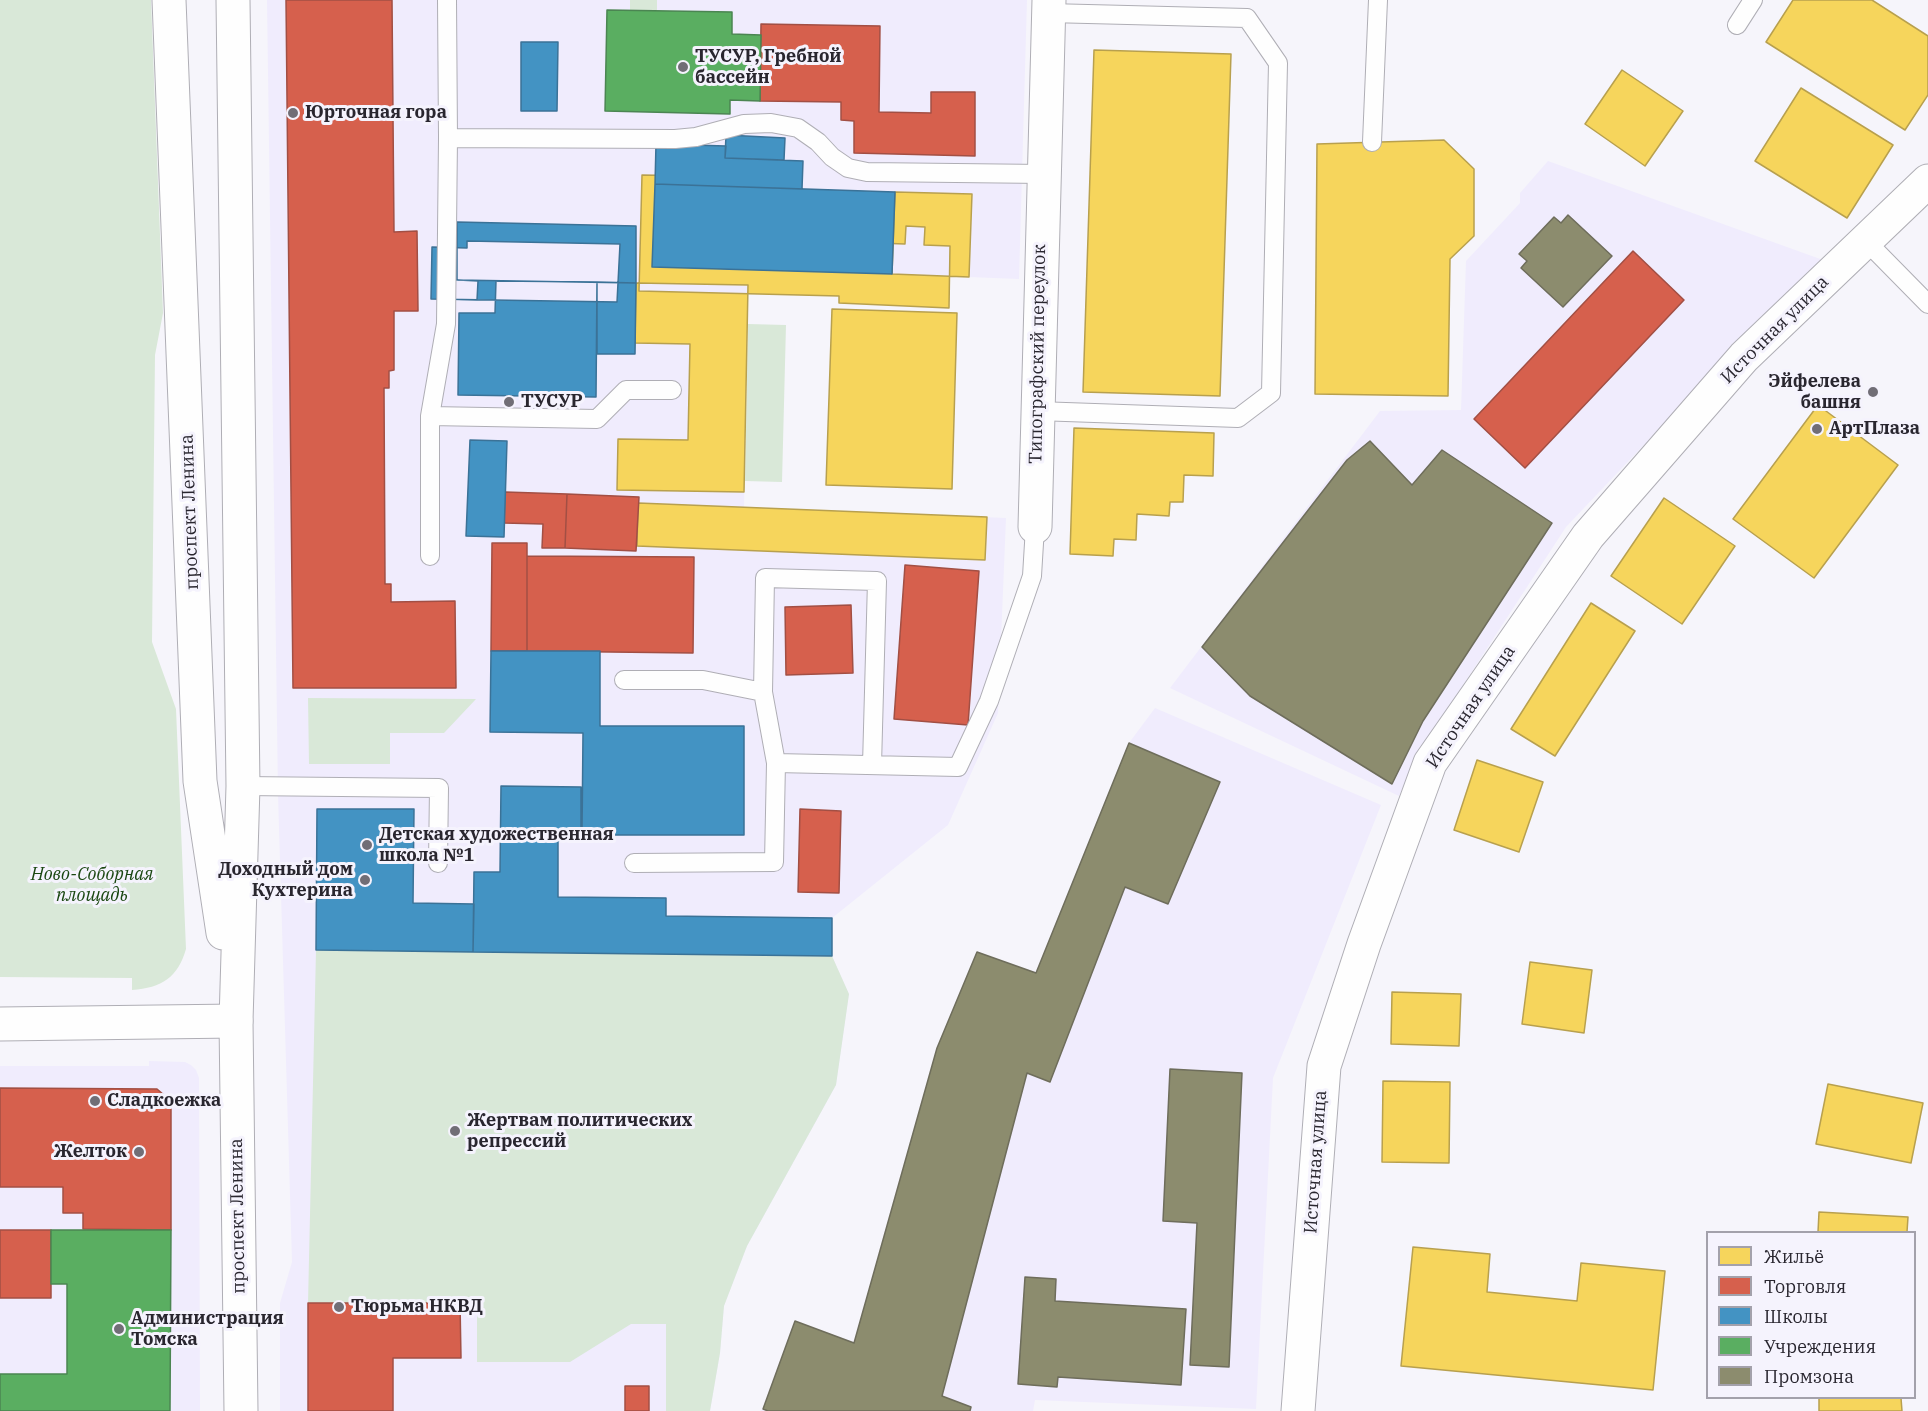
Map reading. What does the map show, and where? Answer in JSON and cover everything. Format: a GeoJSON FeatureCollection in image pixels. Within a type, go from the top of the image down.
{"type":"FeatureCollection","features":[{"type":"Feature","properties":{"kind":"main road","name":"проспект Ленина"},"geometry":{"type":"LineString","coordinates":[[169,0],[200,781],[236,1021]]}},
{"type":"Feature","properties":{"kind":"main road","name":"проспект Ленина"},"geometry":{"type":"LineString","coordinates":[[233,0],[243,786],[236,1021],[241,1411]]}},
{"type":"Feature","properties":{"kind":"main road","name":"Типографский переулок"},"geometry":{"type":"LineString","coordinates":[[1035,527],[1048,7]]}},
{"type":"Feature","properties":{"kind":"main road","name":"Источная улица"},"geometry":{"type":"LineString","coordinates":[[1298,1411],[1324,1066],[1364,944],[1430,763],[1588,536],[1744,357],[1928,181]]}},
{"type":"Feature","properties":{"kind":"main road"},"geometry":{"type":"LineString","coordinates":[[0,1024],[236,1021]]}},
{"type":"Feature","properties":{"kind":"lane"},"geometry":{"type":"LineString","coordinates":[[430,556],[430,416],[446,324],[447,0]]}},
{"type":"Feature","properties":{"kind":"lane"},"geometry":{"type":"LineString","coordinates":[[1372,142],[1378,0]]}},
{"type":"Feature","properties":{"kind":"lane"},"geometry":{"type":"LineString","coordinates":[[1737,25],[1753,0]]}},
{"type":"Feature","properties":{"kind":"lane"},"geometry":{"type":"LineString","coordinates":[[1037,411],[1238,418],[1271,393],[1278,63],[1247,18],[1048,7]]}},
{"type":"Feature","properties":{"kind":"lane"},"geometry":{"type":"LineString","coordinates":[[448,138],[675,139],[696,137],[744,124],[771,123],[798,128],[819,142],[832,157],[848,168],[867,172],[1044,174]]}},
{"type":"Feature","properties":{"kind":"lane"},"geometry":{"type":"LineString","coordinates":[[1865,240],[1928,304]]}},
{"type":"Feature","properties":{"kind":"lane"},"geometry":{"type":"LineString","coordinates":[[430,416],[597,419],[626,390],[672,390]]}},
{"type":"Feature","properties":{"kind":"lane","name":"Типографский переулок"},"geometry":{"type":"LineString","coordinates":[[872,765],[958,766],[989,701],[1032,576],[1035,527]]}},
{"type":"Feature","properties":{"kind":"lane"},"geometry":{"type":"LineString","coordinates":[[634,863],[774,862],[776,763],[763,692],[765,578],[877,581],[872,765],[776,763]]}},
{"type":"Feature","properties":{"kind":"lane"},"geometry":{"type":"LineString","coordinates":[[624,680],[703,680],[763,692]]}},
{"type":"Feature","properties":{"kind":"lane"},"geometry":{"type":"LineString","coordinates":[[243,786],[439,788],[438,863]]}},
{"type":"Feature","properties":{"kind":"shaded area"},"geometry":{"type":"Polygon","coordinates":[[[267,0],[1027,0],[1019,279],[892,274],[748,285],[744,507],[1006,518],[998,713],[948,825],[832,918],[832,956],[849,994],[836,1085],[747,1246],[724,1306],[720,1353],[710,1411],[280,1411],[280,1303],[292,1262],[278,794],[267,0]]]}},
{"type":"Feature","properties":{"kind":"shaded area"},"geometry":{"type":"Polygon","coordinates":[[[1548,161],[1823,260],[1566,527],[1417,756],[1399,796],[1170,688],[1380,411],[1461,410],[1466,261],[1520,203],[1520,193],[1548,161]]]}},
{"type":"Feature","properties":{"kind":"shaded area"},"geometry":{"type":"Polygon","coordinates":[[[1155,708],[1381,805],[1273,1078],[1256,1409],[1035,1400],[1033,1411],[760,1411],[763,1409],[795,1321],[854,1342],[937,1048],[977,952],[1036,972],[1129,743],[1155,708]]]}},
{"type":"Feature","properties":{"kind":"shaded area"},"geometry":{"type":"Polygon","coordinates":[[[149,1061],[185,1062],[196,1070],[199,1078],[200,1411],[0,1411],[0,1066],[149,1066],[149,1061]]]}},
{"type":"Feature","properties":{"kind":"green space","name":"Ново-Соборная площадь"},"geometry":{"type":"Polygon","coordinates":[[[0,0],[151,0],[163,313],[155,355],[152,642],[176,709],[186,949],[183,959],[173,974],[160,984],[143,989],[132,990],[132,978],[0,977],[0,0]]]}},
{"type":"Feature","properties":{"kind":"green space"},"geometry":{"type":"Polygon","coordinates":[[[630,0],[657,0],[657,11],[630,10],[630,0]]]}},
{"type":"Feature","properties":{"kind":"green space"},"geometry":{"type":"Polygon","coordinates":[[[748,324],[786,325],[782,482],[745,481],[748,324]]]}},
{"type":"Feature","properties":{"kind":"green space"},"geometry":{"type":"Polygon","coordinates":[[[308,698],[476,699],[444,733],[390,733],[390,764],[309,764],[308,698]]]}},
{"type":"Feature","properties":{"kind":"green space"},"geometry":{"type":"Polygon","coordinates":[[[316,950],[832,956],[849,994],[836,1085],[747,1246],[724,1306],[720,1353],[710,1411],[666,1411],[666,1324],[631,1324],[570,1362],[477,1362],[477,1303],[308,1303],[316,950]]]}},
{"type":"Feature","properties":{"kind":"building: Жильё"},"geometry":{"type":"Polygon","coordinates":[[[1793,0],[1872,0],[1928,36],[1928,95],[1905,130],[1766,42],[1793,0]]]}},
{"type":"Feature","properties":{"kind":"building: Жильё"},"geometry":{"type":"Polygon","coordinates":[[[1094,50],[1231,54],[1220,396],[1083,392],[1094,50]]]}},
{"type":"Feature","properties":{"kind":"building: Жильё"},"geometry":{"type":"Polygon","coordinates":[[[1622,70],[1683,111],[1645,166],[1585,124],[1622,70]]]}},
{"type":"Feature","properties":{"kind":"building: Жильё"},"geometry":{"type":"Polygon","coordinates":[[[1801,88],[1893,145],[1847,218],[1755,161],[1801,88]]]}},
{"type":"Feature","properties":{"kind":"building: Жильё"},"geometry":{"type":"Polygon","coordinates":[[[1444,140],[1474,169],[1474,236],[1450,259],[1448,396],[1315,394],[1317,144],[1444,140]]]}},
{"type":"Feature","properties":{"kind":"building: Жильё"},"geometry":{"type":"Polygon","coordinates":[[[697,162],[766,163],[765,189],[776,189],[776,215],[879,221],[877,243],[905,244],[906,226],[925,227],[924,245],[950,246],[949,308],[839,303],[839,296],[639,291],[642,175],[697,176],[697,162]]]}},
{"type":"Feature","properties":{"kind":"building: Жильё"},"geometry":{"type":"Polygon","coordinates":[[[895,192],[972,194],[969,277],[892,274],[895,192]]]}},
{"type":"Feature","properties":{"kind":"building: Жильё"},"geometry":{"type":"Polygon","coordinates":[[[636,283],[748,285],[744,492],[617,490],[618,439],[688,440],[690,344],[635,343],[636,283]]]}},
{"type":"Feature","properties":{"kind":"building: Жильё"},"geometry":{"type":"Polygon","coordinates":[[[832,309],[957,313],[952,489],[826,485],[832,309]]]}},
{"type":"Feature","properties":{"kind":"building: Жильё"},"geometry":{"type":"Polygon","coordinates":[[[1818,405],[1898,465],[1814,578],[1733,519],[1818,405]]]}},
{"type":"Feature","properties":{"kind":"building: Жильё"},"geometry":{"type":"Polygon","coordinates":[[[1074,428],[1214,433],[1213,476],[1184,475],[1183,502],[1170,502],[1169,516],[1137,514],[1136,540],[1114,539],[1113,556],[1070,554],[1074,428]]]}},
{"type":"Feature","properties":{"kind":"building: Жильё"},"geometry":{"type":"Polygon","coordinates":[[[1664,498],[1735,546],[1682,624],[1611,576],[1664,498]]]}},
{"type":"Feature","properties":{"kind":"building: Жильё"},"geometry":{"type":"Polygon","coordinates":[[[638,503],[987,517],[985,560],[637,546],[638,503]]]}},
{"type":"Feature","properties":{"kind":"building: Жильё"},"geometry":{"type":"Polygon","coordinates":[[[1591,603],[1635,631],[1555,756],[1511,729],[1591,603]]]}},
{"type":"Feature","properties":{"kind":"building: Жильё"},"geometry":{"type":"Polygon","coordinates":[[[1477,760],[1543,782],[1519,852],[1454,830],[1477,760]]]}},
{"type":"Feature","properties":{"kind":"building: Жильё"},"geometry":{"type":"Polygon","coordinates":[[[1530,962],[1592,970],[1584,1033],[1522,1024],[1530,962]]]}},
{"type":"Feature","properties":{"kind":"building: Жильё"},"geometry":{"type":"Polygon","coordinates":[[[1392,992],[1461,994],[1459,1046],[1391,1044],[1392,992]]]}},
{"type":"Feature","properties":{"kind":"building: Жильё"},"geometry":{"type":"Polygon","coordinates":[[[1383,1081],[1450,1082],[1449,1163],[1382,1162],[1383,1081]]]}},
{"type":"Feature","properties":{"kind":"building: Жильё"},"geometry":{"type":"Polygon","coordinates":[[[1828,1084],[1923,1103],[1911,1163],[1816,1144],[1828,1084]]]}},
{"type":"Feature","properties":{"kind":"building: Жильё"},"geometry":{"type":"Polygon","coordinates":[[[1819,1212],[1908,1217],[1907,1231],[1818,1231],[1819,1212]]]}},
{"type":"Feature","properties":{"kind":"building: Жильё"},"geometry":{"type":"Polygon","coordinates":[[[1413,1247],[1490,1254],[1487,1292],[1577,1301],[1581,1263],[1665,1271],[1653,1390],[1401,1366],[1413,1247]]]}},
{"type":"Feature","properties":{"kind":"building: Жильё"},"geometry":{"type":"Polygon","coordinates":[[[1819,1399],[1901,1399],[1902,1411],[1819,1411],[1819,1399]]]}},
{"type":"Feature","properties":{"kind":"building: Торговля"},"geometry":{"type":"Polygon","coordinates":[[[286,0],[392,0],[394,232],[417,231],[418,311],[394,311],[394,370],[389,371],[389,388],[384,388],[385,584],[391,584],[391,602],[455,601],[456,688],[293,688],[286,0]]]}},
{"type":"Feature","properties":{"kind":"building: Торговля"},"geometry":{"type":"Polygon","coordinates":[[[761,24],[880,26],[879,112],[931,113],[931,92],[975,92],[975,156],[854,153],[854,121],[841,120],[841,102],[760,101],[761,24]]]}},
{"type":"Feature","properties":{"kind":"building: Торговля"},"geometry":{"type":"Polygon","coordinates":[[[1633,251],[1684,300],[1525,468],[1474,419],[1633,251]]]}},
{"type":"Feature","properties":{"kind":"building: Торговля"},"geometry":{"type":"Polygon","coordinates":[[[505,492],[567,494],[565,548],[542,548],[543,524],[504,523],[505,492]]]}},
{"type":"Feature","properties":{"kind":"building: Торговля"},"geometry":{"type":"Polygon","coordinates":[[[567,494],[639,497],[636,551],[565,548],[567,494]]]}},
{"type":"Feature","properties":{"kind":"building: Торговля"},"geometry":{"type":"Polygon","coordinates":[[[492,543],[527,543],[527,651],[491,651],[492,543]]]}},
{"type":"Feature","properties":{"kind":"building: Торговля"},"geometry":{"type":"Polygon","coordinates":[[[527,556],[694,557],[693,653],[527,651],[527,556]]]}},
{"type":"Feature","properties":{"kind":"building: Торговля"},"geometry":{"type":"Polygon","coordinates":[[[905,565],[979,571],[968,725],[894,719],[905,565]]]}},
{"type":"Feature","properties":{"kind":"building: Торговля"},"geometry":{"type":"Polygon","coordinates":[[[851,605],[853,673],[786,675],[785,607],[851,605]]]}},
{"type":"Feature","properties":{"kind":"building: Торговля"},"geometry":{"type":"Polygon","coordinates":[[[800,809],[841,811],[839,893],[798,892],[800,809]]]}},
{"type":"Feature","properties":{"kind":"building: Торговля"},"geometry":{"type":"Polygon","coordinates":[[[0,1088],[157,1089],[171,1101],[171,1230],[83,1229],[83,1213],[63,1213],[63,1187],[0,1187],[0,1088]]]}},
{"type":"Feature","properties":{"kind":"building: Торговля"},"geometry":{"type":"Polygon","coordinates":[[[0,1230],[51,1230],[51,1298],[0,1298],[0,1230]]]}},
{"type":"Feature","properties":{"kind":"building: Торговля"},"geometry":{"type":"Polygon","coordinates":[[[308,1303],[460,1303],[461,1358],[393,1358],[393,1411],[308,1411],[308,1303]]]}},
{"type":"Feature","properties":{"kind":"building: Торговля"},"geometry":{"type":"Polygon","coordinates":[[[625,1386],[649,1386],[649,1411],[625,1411],[625,1386]]]}},
{"type":"Feature","properties":{"kind":"building: Школы"},"geometry":{"type":"Polygon","coordinates":[[[521,42],[558,42],[557,111],[521,111],[521,42]]]}},
{"type":"Feature","properties":{"kind":"building: Школы"},"geometry":{"type":"Polygon","coordinates":[[[726,135],[785,138],[784,160],[725,158],[726,135]]]}},
{"type":"Feature","properties":{"kind":"building: Школы"},"geometry":{"type":"Polygon","coordinates":[[[656,144],[726,146],[725,158],[803,161],[802,189],[655,184],[656,144]]]}},
{"type":"Feature","properties":{"kind":"building: Школы"},"geometry":{"type":"Polygon","coordinates":[[[655,184],[895,192],[892,274],[652,267],[655,184]]]}},
{"type":"Feature","properties":{"kind":"building: Школы"},"geometry":{"type":"Polygon","coordinates":[[[457,222],[636,226],[636,283],[457,280],[457,222]]]}},
{"type":"Feature","properties":{"kind":"building: Школы"},"geometry":{"type":"Polygon","coordinates":[[[467,241],[620,244],[617,302],[431,299],[432,247],[467,248],[467,241]]]}},
{"type":"Feature","properties":{"kind":"building: Школы"},"geometry":{"type":"Polygon","coordinates":[[[439,279],[478,281],[477,300],[439,299],[439,279]]]}},
{"type":"Feature","properties":{"kind":"building: Школы"},"geometry":{"type":"Polygon","coordinates":[[[496,281],[597,282],[596,397],[458,395],[459,313],[495,313],[496,281]]]}},
{"type":"Feature","properties":{"kind":"building: Школы"},"geometry":{"type":"Polygon","coordinates":[[[597,282],[636,283],[635,354],[597,354],[597,282]]]}},
{"type":"Feature","properties":{"kind":"building: Школы"},"geometry":{"type":"Polygon","coordinates":[[[470,440],[507,441],[504,537],[466,536],[470,440]]]}},
{"type":"Feature","properties":{"kind":"building: Школы"},"geometry":{"type":"Polygon","coordinates":[[[491,651],[600,651],[600,726],[744,726],[744,835],[582,835],[583,733],[490,732],[491,651]]]}},
{"type":"Feature","properties":{"kind":"building: Школы"},"geometry":{"type":"Polygon","coordinates":[[[501,786],[581,787],[581,841],[558,841],[558,897],[666,898],[666,916],[832,918],[832,956],[473,952],[474,872],[500,872],[501,786]]]}},
{"type":"Feature","properties":{"kind":"building: Школы","name":"Доходный дом Кухтерина"},"geometry":{"type":"Polygon","coordinates":[[[317,809],[414,809],[413,903],[474,904],[473,952],[316,950],[317,809]]]}},
{"type":"Feature","properties":{"kind":"building: Учреждения","name":"ТУСУР, Гребной бассейн"},"geometry":{"type":"Polygon","coordinates":[[[607,10],[732,12],[732,34],[761,35],[760,101],[730,100],[730,114],[605,111],[607,10]]]}},
{"type":"Feature","properties":{"kind":"building: Учреждения","name":"Администрация Томска"},"geometry":{"type":"Polygon","coordinates":[[[51,1230],[171,1230],[170,1411],[0,1411],[0,1374],[67,1374],[67,1284],[51,1284],[51,1230]]]}},
{"type":"Feature","properties":{"kind":"building: Промзона"},"geometry":{"type":"Polygon","coordinates":[[[1568,215],[1612,256],[1563,307],[1521,268],[1527,261],[1519,254],[1554,217],[1561,223],[1568,215]]]}},
{"type":"Feature","properties":{"kind":"building: Промзона"},"geometry":{"type":"Polygon","coordinates":[[[1370,441],[1412,485],[1442,450],[1552,523],[1423,721],[1392,784],[1250,696],[1202,647],[1347,460],[1370,441]]]}},
{"type":"Feature","properties":{"kind":"building: Промзона"},"geometry":{"type":"Polygon","coordinates":[[[1129,743],[1220,782],[1168,904],[1125,887],[1050,1082],[1027,1073],[942,1396],[971,1407],[970,1411],[768,1411],[763,1409],[795,1321],[854,1343],[937,1048],[977,952],[1036,973],[1129,743]]]}},
{"type":"Feature","properties":{"kind":"building: Промзона"},"geometry":{"type":"Polygon","coordinates":[[[1170,1069],[1242,1073],[1229,1367],[1190,1365],[1197,1223],[1163,1221],[1170,1069]]]}},
{"type":"Feature","properties":{"kind":"building: Промзона"},"geometry":{"type":"Polygon","coordinates":[[[1025,1277],[1056,1279],[1055,1301],[1186,1309],[1181,1385],[1058,1377],[1057,1387],[1018,1384],[1025,1277]]]}},
{"type":"Feature","properties":{"kind":"place","name":"ТУСУР, Гребной бассейн"},"geometry":{"type":"Point","coordinates":[683,67]}},
{"type":"Feature","properties":{"kind":"place","name":"Юрточная гора"},"geometry":{"type":"Point","coordinates":[293,113]}},
{"type":"Feature","properties":{"kind":"place","name":"Эйфелева башня"},"geometry":{"type":"Point","coordinates":[1873,392]}},
{"type":"Feature","properties":{"kind":"place","name":"ТУСУР"},"geometry":{"type":"Point","coordinates":[509,402]}},
{"type":"Feature","properties":{"kind":"place","name":"АртПлаза"},"geometry":{"type":"Point","coordinates":[1817,429]}},
{"type":"Feature","properties":{"kind":"place","name":"Детская художественная школа №1"},"geometry":{"type":"Point","coordinates":[367,845]}},
{"type":"Feature","properties":{"kind":"place","name":"Доходный дом Кухтерина"},"geometry":{"type":"Point","coordinates":[365,880]}},
{"type":"Feature","properties":{"kind":"place","name":"Сладкоежка"},"geometry":{"type":"Point","coordinates":[95,1101]}},
{"type":"Feature","properties":{"kind":"place","name":"Жертвам политических репрессий"},"geometry":{"type":"Point","coordinates":[455,1131]}},
{"type":"Feature","properties":{"kind":"place","name":"Желток"},"geometry":{"type":"Point","coordinates":[139,1152]}},
{"type":"Feature","properties":{"kind":"place","name":"Тюрьма НКВД"},"geometry":{"type":"Point","coordinates":[339,1307]}},
{"type":"Feature","properties":{"kind":"place","name":"Администрация Томска"},"geometry":{"type":"Point","coordinates":[119,1329]}}]}
